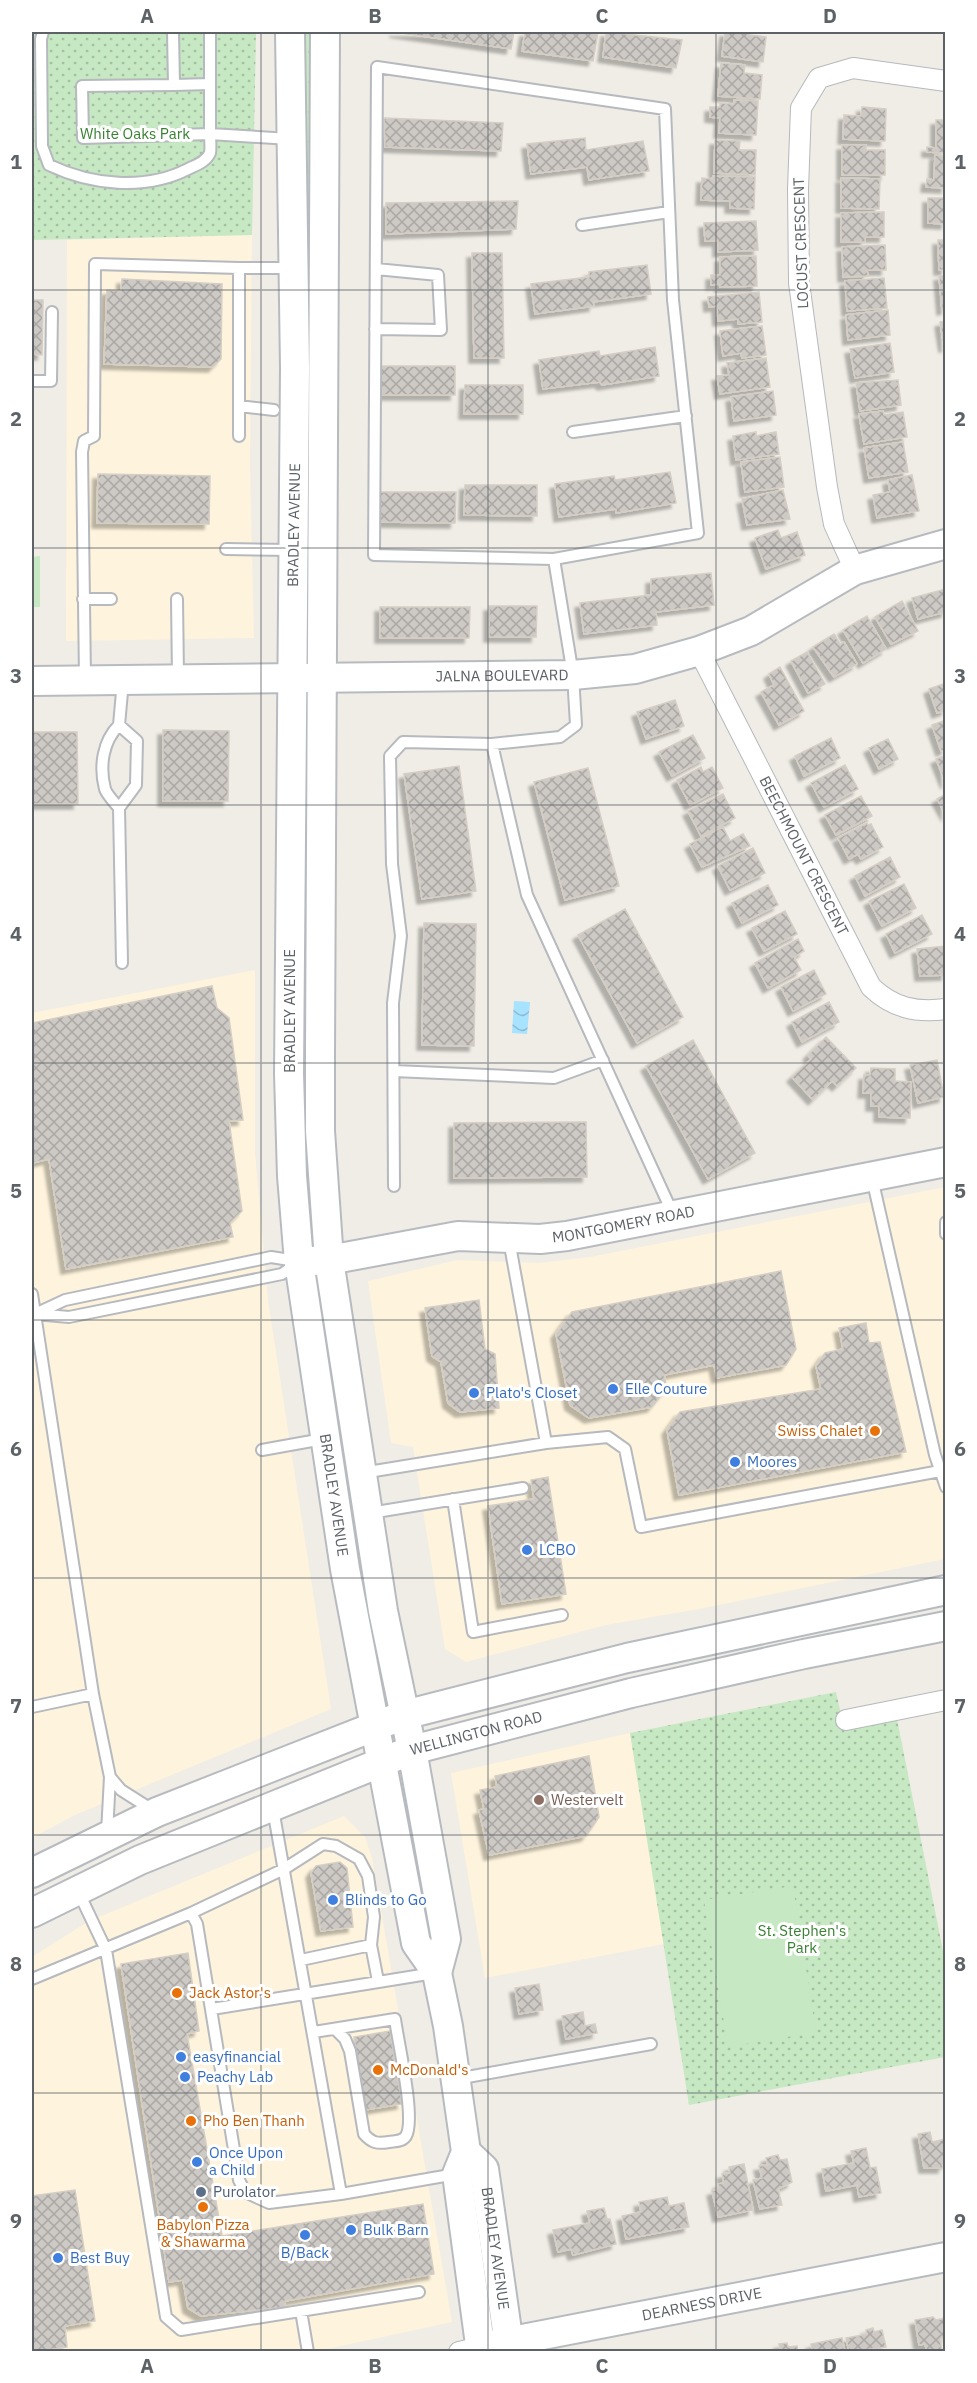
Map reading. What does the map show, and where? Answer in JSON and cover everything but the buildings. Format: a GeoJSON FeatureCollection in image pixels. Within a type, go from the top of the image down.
{"type":"FeatureCollection","features":[{"type":"Feature","properties":{"kind":"main road","name":"BRADLEY AVENUE"},"geometry":{"type":"LineString","coordinates":[[290,32],[290,139],[294,268],[289,1074],[292,1176],[299,1262],[348,1590],[416,1943],[437,1973]]}},
{"type":"Feature","properties":{"kind":"main road","name":"BRADLEY AVENUE"},"geometry":{"type":"LineString","coordinates":[[325,32],[320,1131],[329,1260],[367,1513],[446,1939],[437,1973],[455,2079],[473,2350]]}},
{"type":"Feature","properties":{"kind":"main road","name":"JALNA BOULEVARD"},"geometry":{"type":"LineString","coordinates":[[32,681],[292,680],[573,675],[635,669],[699,651],[751,631],[855,570],[945,544]]}},
{"type":"Feature","properties":{"kind":"main road","name":"MONTGOMERY ROAD"},"geometry":{"type":"LineString","coordinates":[[299,1262],[329,1260],[434,1238],[567,1236],[945,1162]]}},
{"type":"Feature","properties":{"kind":"main road"},"geometry":{"type":"LineString","coordinates":[[32,1873],[157,1812],[373,1725],[404,1715],[617,1660],[945,1590]]}},
{"type":"Feature","properties":{"kind":"main road","name":"WELLINGTON ROAD"},"geometry":{"type":"LineString","coordinates":[[32,1913],[140,1860],[412,1750],[631,1693],[804,1653],[945,1626]]}},
{"type":"Feature","properties":{"kind":"main road","name":"BRADLEY AVENUE"},"geometry":{"type":"LineString","coordinates":[[462,2163],[484,2169],[509,2347]]}},
{"type":"Feature","properties":{"kind":"main road","name":"DEARNESS DRIVE"},"geometry":{"type":"LineString","coordinates":[[473,2350],[509,2347],[945,2257]]}},
{"type":"Feature","properties":{"kind":"street","name":"LOCUST CRESCENT"},"geometry":{"type":"LineString","coordinates":[[855,570],[834,524],[799,283],[798,189],[801,108],[819,78],[853,68],[945,81]]}},
{"type":"Feature","properties":{"kind":"street","name":"BEECHMOUNT CRESCENT"},"geometry":{"type":"LineString","coordinates":[[699,651],[871,987],[885,1000],[905,1009],[945,1010]]}},
{"type":"Feature","properties":{"kind":"street"},"geometry":{"type":"LineString","coordinates":[[846,1720],[945,1700]]}},
{"type":"Feature","properties":{"kind":"lane"},"geometry":{"type":"LineString","coordinates":[[43,32],[41,39],[42,146],[49,165],[72,176],[124,184],[151,181],[180,173],[204,161],[210,152],[210,32]]}},
{"type":"Feature","properties":{"kind":"lane"},"geometry":{"type":"LineString","coordinates":[[173,32],[174,85]]}},
{"type":"Feature","properties":{"kind":"lane"},"geometry":{"type":"LineString","coordinates":[[377,67],[665,109],[669,212],[673,300],[698,533],[554,559],[374,555],[377,67]]}},
{"type":"Feature","properties":{"kind":"lane"},"geometry":{"type":"LineString","coordinates":[[210,84],[82,86],[83,138],[210,134],[290,139]]}},
{"type":"Feature","properties":{"kind":"lane"},"geometry":{"type":"LineString","coordinates":[[582,225],[669,212]]}},
{"type":"Feature","properties":{"kind":"lane"},"geometry":{"type":"LineString","coordinates":[[85,680],[82,452],[84,441],[94,435],[95,264],[294,268]]}},
{"type":"Feature","properties":{"kind":"lane"},"geometry":{"type":"LineString","coordinates":[[238,436],[239,268]]}},
{"type":"Feature","properties":{"kind":"lane"},"geometry":{"type":"LineString","coordinates":[[375,329],[441,330],[438,275],[376,269]]}},
{"type":"Feature","properties":{"kind":"lane"},"geometry":{"type":"LineString","coordinates":[[32,381],[51,381],[52,312]]}},
{"type":"Feature","properties":{"kind":"lane"},"geometry":{"type":"LineString","coordinates":[[239,406],[274,410]]}},
{"type":"Feature","properties":{"kind":"lane"},"geometry":{"type":"LineString","coordinates":[[573,432],[686,416]]}},
{"type":"Feature","properties":{"kind":"lane"},"geometry":{"type":"LineString","coordinates":[[226,549],[293,550]]}},
{"type":"Feature","properties":{"kind":"lane"},"geometry":{"type":"LineString","coordinates":[[394,1185],[393,1003],[401,936],[392,864],[390,756],[403,742],[492,744],[560,737],[576,725],[573,675],[554,559]]}},
{"type":"Feature","properties":{"kind":"lane"},"geometry":{"type":"LineString","coordinates":[[83,600],[111,599]]}},
{"type":"Feature","properties":{"kind":"lane"},"geometry":{"type":"LineString","coordinates":[[177,599],[178,680]]}},
{"type":"Feature","properties":{"kind":"lane"},"geometry":{"type":"LineString","coordinates":[[122,963],[119,808],[105,790],[104,749],[109,736],[119,725],[123,681]]}},
{"type":"Feature","properties":{"kind":"lane"},"geometry":{"type":"LineString","coordinates":[[119,725],[137,741],[136,785],[119,808]]}},
{"type":"Feature","properties":{"kind":"lane"},"geometry":{"type":"LineString","coordinates":[[492,744],[527,895],[674,1215]]}},
{"type":"Feature","properties":{"kind":"lane"},"geometry":{"type":"LineString","coordinates":[[394,1071],[554,1078],[603,1060]]}},
{"type":"Feature","properties":{"kind":"lane"},"geometry":{"type":"LineString","coordinates":[[872,1176],[945,1487]]}},
{"type":"Feature","properties":{"kind":"lane"},"geometry":{"type":"LineString","coordinates":[[945,1222],[945,1234]]}},
{"type":"Feature","properties":{"kind":"lane"},"geometry":{"type":"LineString","coordinates":[[509,1237],[546,1443]]}},
{"type":"Feature","properties":{"kind":"lane"},"geometry":{"type":"LineString","coordinates":[[34,1314],[65,1300],[271,1257],[299,1262]]}},
{"type":"Feature","properties":{"kind":"lane"},"geometry":{"type":"LineString","coordinates":[[34,1314],[69,1317],[282,1274],[299,1262]]}},
{"type":"Feature","properties":{"kind":"lane"},"geometry":{"type":"LineString","coordinates":[[32,1294],[93,1694],[110,1777],[106,1837]]}},
{"type":"Feature","properties":{"kind":"lane"},"geometry":{"type":"LineString","coordinates":[[361,1473],[546,1443],[608,1437],[625,1449],[641,1527],[940,1471]]}},
{"type":"Feature","properties":{"kind":"lane"},"geometry":{"type":"LineString","coordinates":[[262,1450],[327,1439]]}},
{"type":"Feature","properties":{"kind":"lane"},"geometry":{"type":"LineString","coordinates":[[367,1513],[523,1488]]}},
{"type":"Feature","properties":{"kind":"lane"},"geometry":{"type":"LineString","coordinates":[[453,1499],[473,1632],[562,1615]]}},
{"type":"Feature","properties":{"kind":"lane"},"geometry":{"type":"LineString","coordinates":[[32,1707],[93,1694]]}},
{"type":"Feature","properties":{"kind":"lane"},"geometry":{"type":"LineString","coordinates":[[110,1777],[121,1790],[157,1812]]}},
{"type":"Feature","properties":{"kind":"lane"},"geometry":{"type":"LineString","coordinates":[[272,1806],[341,2194]]}},
{"type":"Feature","properties":{"kind":"lane"},"geometry":{"type":"LineString","coordinates":[[32,1979],[191,1913],[284,1869],[323,1844],[336,1846],[359,1859],[368,1876],[373,1900],[371,1945],[378,1982]]}},
{"type":"Feature","properties":{"kind":"lane"},"geometry":{"type":"LineString","coordinates":[[78,1890],[106,1950],[166,2317],[181,2330],[419,2292]]}},
{"type":"Feature","properties":{"kind":"lane"},"geometry":{"type":"LineString","coordinates":[[191,1913],[197,1924],[239,2181],[245,2192],[269,2203],[341,2194],[462,2163]]}},
{"type":"Feature","properties":{"kind":"lane"},"geometry":{"type":"LineString","coordinates":[[301,1960],[371,1945]]}},
{"type":"Feature","properties":{"kind":"lane"},"geometry":{"type":"LineString","coordinates":[[212,2009],[437,1973]]}},
{"type":"Feature","properties":{"kind":"lane"},"geometry":{"type":"LineString","coordinates":[[314,2032],[395,2019],[410,2117],[403,2140],[380,2144],[370,2141],[364,2134],[350,2051],[345,2039],[335,2029]]}},
{"type":"Feature","properties":{"kind":"lane"},"geometry":{"type":"LineString","coordinates":[[455,2079],[651,2044]]}},
{"type":"Feature","properties":{"kind":"lane"},"geometry":{"type":"LineString","coordinates":[[301,2311],[308,2352]]}},
{"type":"Feature","properties":{"kind":"shaded area"},"geometry":{"type":"Polygon","coordinates":[[[252,235],[250,465],[254,638],[66,641],[67,240],[252,235]]]}},
{"type":"Feature","properties":{"kind":"shaded area"},"geometry":{"type":"Polygon","coordinates":[[[255,970],[255,1152],[268,1300],[331,1709],[75,1815],[32,1838],[32,1013],[255,970]]]}},
{"type":"Feature","properties":{"kind":"shaded area"},"geometry":{"type":"Polygon","coordinates":[[[945,1187],[945,1559],[699,1609],[606,1625],[466,1662],[445,1649],[413,1447],[391,1443],[368,1281],[457,1260],[539,1263],[590,1257],[945,1187]]]}},
{"type":"Feature","properties":{"kind":"shaded area"},"geometry":{"type":"Polygon","coordinates":[[[630,1733],[664,1944],[485,1978],[451,1773],[630,1733]]]}},
{"type":"Feature","properties":{"kind":"shaded area"},"geometry":{"type":"Polygon","coordinates":[[[344,1816],[365,1837],[372,1858],[452,2322],[318,2351],[32,2352],[32,1957],[89,1921],[344,1816]]]}},
{"type":"Feature","properties":{"kind":"green space","name":"White Oaks Park"},"geometry":{"type":"Polygon","coordinates":[[[32,32],[256,32],[252,235],[32,240],[32,32]]]}},
{"type":"Feature","properties":{"kind":"green space"},"geometry":{"type":"Polygon","coordinates":[[[302,32],[309,32],[313,130],[310,365],[300,126],[302,32]]]}},
{"type":"Feature","properties":{"kind":"green space"},"geometry":{"type":"Polygon","coordinates":[[[40,556],[40,607],[32,607],[32,557],[40,556]]]}},
{"type":"Feature","properties":{"kind":"green space","name":"St. Stephen's Park"},"geometry":{"type":"Polygon","coordinates":[[[836,1692],[845,1731],[897,1719],[945,1961],[945,2057],[689,2105],[630,1733],[836,1692]]]}},
{"type":"Feature","properties":{"kind":"green space"},"geometry":{"type":"Polygon","coordinates":[[[793,1886],[816,2032],[728,2047],[704,1900],[793,1886]]]}},
{"type":"Feature","properties":{"kind":"water"},"geometry":{"type":"Polygon","coordinates":[[[514,1001],[530,1002],[527,1034],[512,1033],[514,1001]]]}},
{"type":"Feature","properties":{"kind":"place","name":"Elle Couture"},"geometry":{"type":"Point","coordinates":[613,1389]}},
{"type":"Feature","properties":{"kind":"place","name":"Plato's Closet"},"geometry":{"type":"Point","coordinates":[474,1393]}},
{"type":"Feature","properties":{"kind":"place","name":"Swiss Chalet"},"geometry":{"type":"Point","coordinates":[875,1431]}},
{"type":"Feature","properties":{"kind":"place","name":"Moores"},"geometry":{"type":"Point","coordinates":[735,1462]}},
{"type":"Feature","properties":{"kind":"place","name":"LCBO"},"geometry":{"type":"Point","coordinates":[527,1550]}},
{"type":"Feature","properties":{"kind":"place","name":"Westervelt"},"geometry":{"type":"Point","coordinates":[539,1800]}},
{"type":"Feature","properties":{"kind":"place","name":"Blinds to Go"},"geometry":{"type":"Point","coordinates":[333,1900]}},
{"type":"Feature","properties":{"kind":"place","name":"Jack Astor's"},"geometry":{"type":"Point","coordinates":[177,1993]}},
{"type":"Feature","properties":{"kind":"place","name":"easyfinancial"},"geometry":{"type":"Point","coordinates":[181,2057]}},
{"type":"Feature","properties":{"kind":"place","name":"McDonald's"},"geometry":{"type":"Point","coordinates":[378,2070]}},
{"type":"Feature","properties":{"kind":"place","name":"Peachy Lab"},"geometry":{"type":"Point","coordinates":[185,2077]}},
{"type":"Feature","properties":{"kind":"place","name":"Pho Ben Thanh"},"geometry":{"type":"Point","coordinates":[191,2121]}},
{"type":"Feature","properties":{"kind":"place","name":"Once Upon a Child"},"geometry":{"type":"Point","coordinates":[197,2162]}},
{"type":"Feature","properties":{"kind":"place","name":"Purolator"},"geometry":{"type":"Point","coordinates":[201,2192]}},
{"type":"Feature","properties":{"kind":"place","name":"Babylon Pizza & Shawarma"},"geometry":{"type":"Point","coordinates":[203,2207]}},
{"type":"Feature","properties":{"kind":"place","name":"Bulk Barn"},"geometry":{"type":"Point","coordinates":[351,2230]}},
{"type":"Feature","properties":{"kind":"place","name":"B/Back"},"geometry":{"type":"Point","coordinates":[305,2235]}},
{"type":"Feature","properties":{"kind":"place","name":"Best Buy"},"geometry":{"type":"Point","coordinates":[58,2258]}}]}
